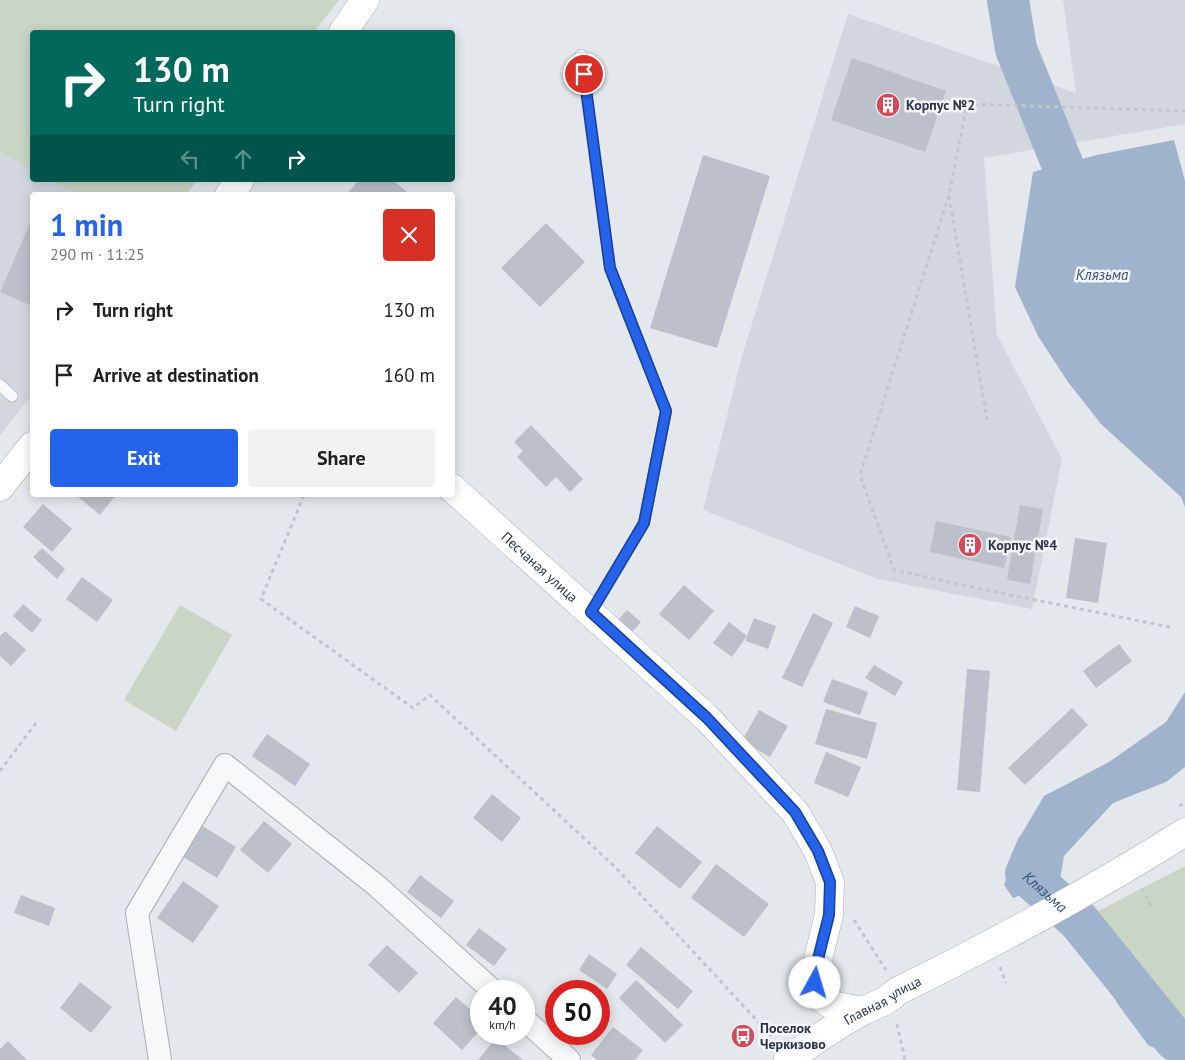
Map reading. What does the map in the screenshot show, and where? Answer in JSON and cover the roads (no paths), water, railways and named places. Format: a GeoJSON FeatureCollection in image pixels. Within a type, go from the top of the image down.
{"type":"FeatureCollection","features":[{"type":"Feature","properties":{"kind":"main road"},"geometry":{"type":"LineString","coordinates":[[344,30],[365,0]]}},
{"type":"Feature","properties":{"kind":"main road"},"geometry":{"type":"LineString","coordinates":[[0,487],[30,449]]}},
{"type":"Feature","properties":{"kind":"main road","name":"Песчаная улица"},"geometry":{"type":"LineString","coordinates":[[455,491],[707,718],[795,812],[818,851],[830,882],[829,915],[816,967],[815,983],[820,997],[832,1005],[863,1010]]}},
{"type":"Feature","properties":{"kind":"main road","name":"Главная улица"},"geometry":{"type":"LineString","coordinates":[[790,1059],[819,1037],[863,1010],[890,985],[896,992],[990,954],[1134,874],[1185,832]]}},
{"type":"Feature","properties":{"kind":"street"},"geometry":{"type":"LineString","coordinates":[[160,1060],[137,913],[225,765],[377,886],[481,980]]}},
{"type":"Feature","properties":{"kind":"street"},"geometry":{"type":"LineString","coordinates":[[535,1029],[569,1060]]}},
{"type":"Feature","properties":{"kind":"lane"},"geometry":{"type":"LineString","coordinates":[[581,55],[610,268],[666,411],[644,523],[591,612]]}},
{"type":"Feature","properties":{"kind":"lane"},"geometry":{"type":"LineString","coordinates":[[0,385],[12,396]]}},
{"type":"Feature","properties":{"kind":"water","name":"Клязьма"},"geometry":{"type":"Polygon","coordinates":[[[1174,140],[1185,181],[1185,507],[1181,497],[1101,424],[1068,382],[1038,336],[1015,287],[1033,172],[1097,155],[1174,140]]]}},
{"type":"Feature","properties":{"kind":"water","name":"Клязьма"},"geometry":{"type":"Polygon","coordinates":[[[1185,692],[1185,767],[1166,782],[1113,803],[1064,856],[1060,879],[1013,898],[1004,885],[1021,835],[1044,796],[1109,762],[1166,722],[1185,692]]]}},
{"type":"Feature","properties":{"kind":"water"},"geometry":{"type":"Polygon","coordinates":[[[1079,921],[1185,1023],[1185,1060],[1180,1060],[1148,1045],[1117,1003],[1079,921]]]}},
{"type":"Feature","properties":{"kind":"waterway","name":"Клязьма"},"geometry":{"type":"LineString","coordinates":[[1008,0],[1016,49],[1084,218]]}},
{"type":"Feature","properties":{"kind":"waterway","name":"Клязьма"},"geometry":{"type":"LineString","coordinates":[[1045,841],[1037,848],[1026,874],[1079,921],[1175,1040],[1185,1046]]}},
{"type":"Feature","properties":{"kind":"place","name":"Корпус №2"},"geometry":{"type":"Point","coordinates":[888,105]}},
{"type":"Feature","properties":{"kind":"place","name":"Корпус №4"},"geometry":{"type":"Point","coordinates":[970,545]}},
{"type":"Feature","properties":{"kind":"place","name":"Поселок Черкизово"},"geometry":{"type":"Point","coordinates":[743,1036]}}]}
